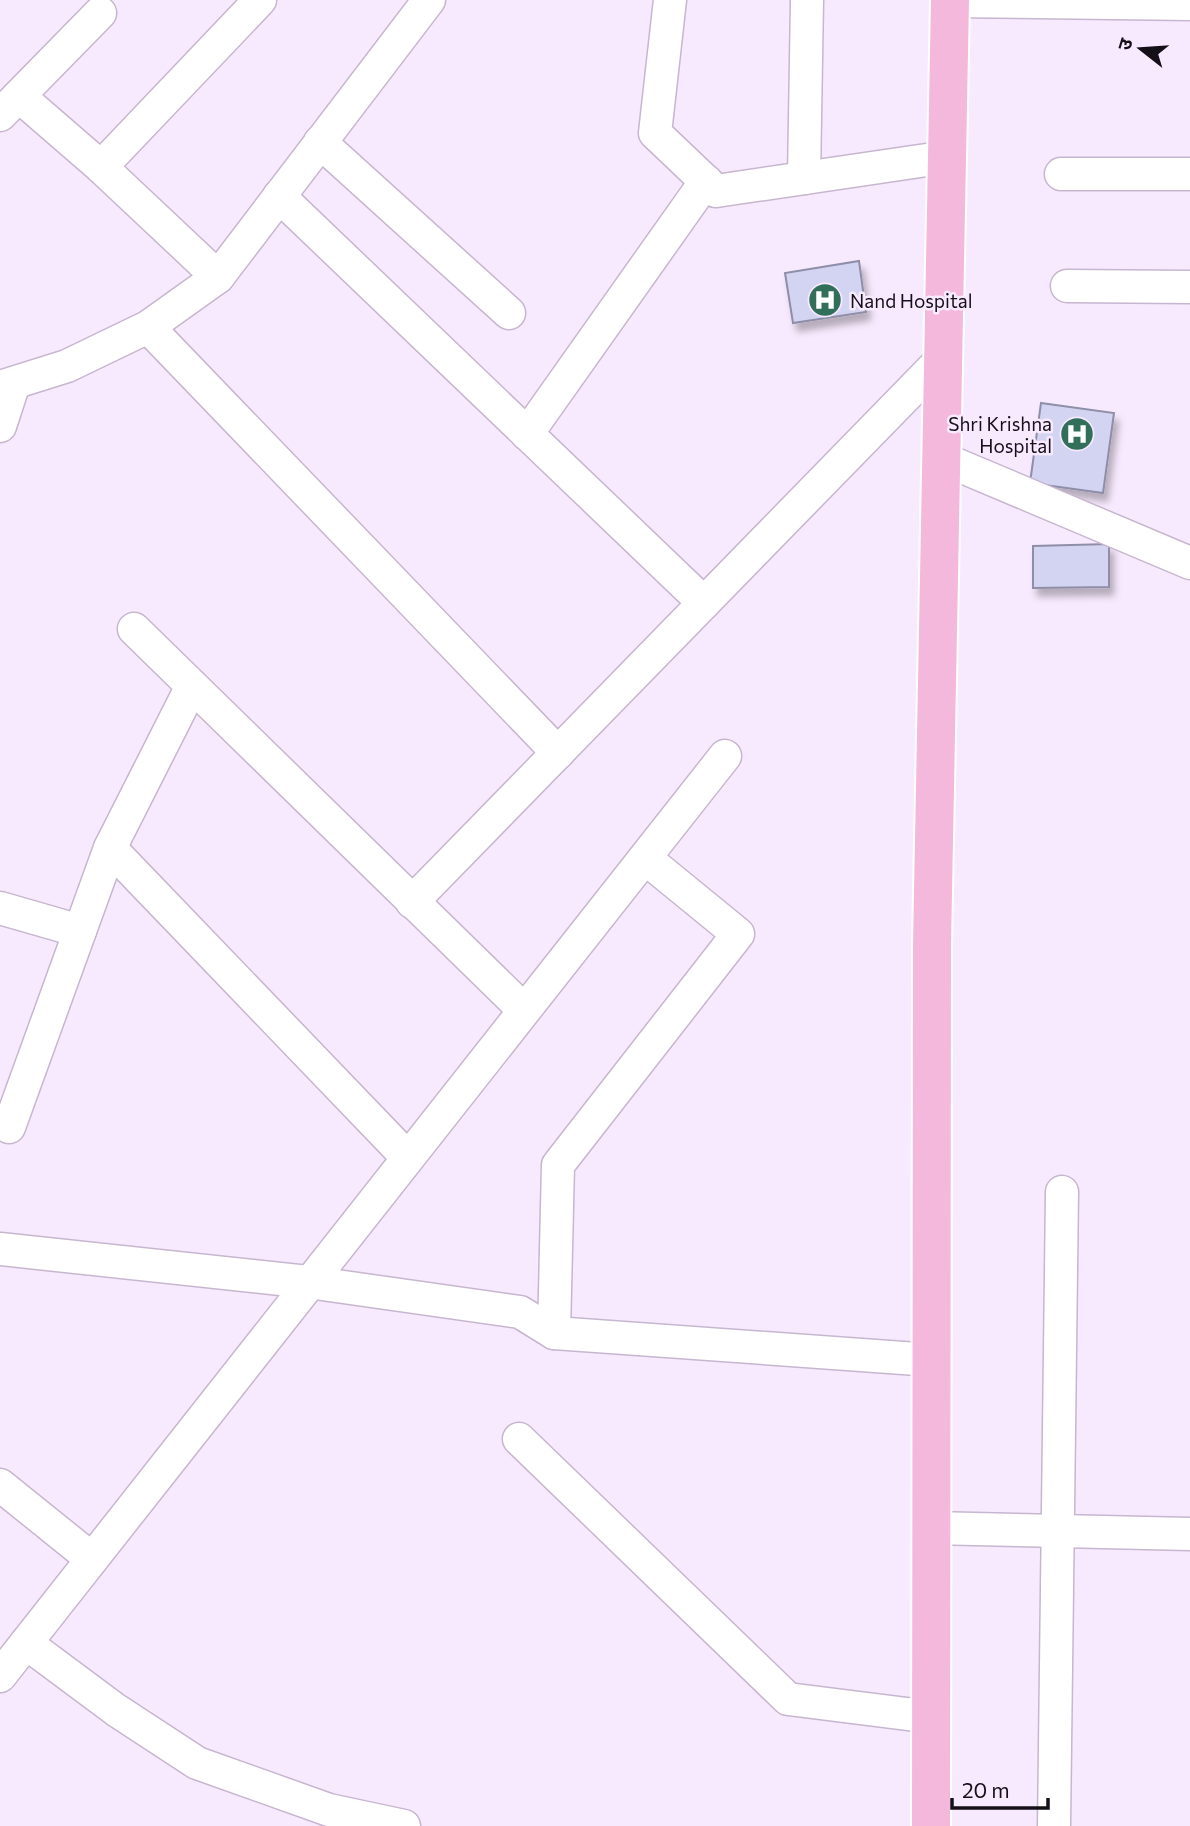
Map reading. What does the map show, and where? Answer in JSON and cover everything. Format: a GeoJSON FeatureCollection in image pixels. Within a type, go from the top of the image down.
{"type":"FeatureCollection","features":[{"type":"Feature","properties":{"kind":"highway"},"geometry":{"type":"LineString","coordinates":[[931,1826],[932,945],[950,1]]}},
{"type":"Feature","properties":{"kind":"street"},"geometry":{"type":"LineString","coordinates":[[0,426],[7,385],[67,366],[148,327],[218,277],[429,0]]}},
{"type":"Feature","properties":{"kind":"street"},"geometry":{"type":"LineString","coordinates":[[670,0],[655,133],[716,191],[947,157]]}},
{"type":"Feature","properties":{"kind":"street"},"geometry":{"type":"LineString","coordinates":[[804,178],[807,0]]}},
{"type":"Feature","properties":{"kind":"street"},"geometry":{"type":"LineString","coordinates":[[101,167],[256,1]]}},
{"type":"Feature","properties":{"kind":"street"},"geometry":{"type":"LineString","coordinates":[[950,1],[1190,4]]}},
{"type":"Feature","properties":{"kind":"street"},"geometry":{"type":"LineString","coordinates":[[100,13],[9,106],[101,167],[218,277]]}},
{"type":"Feature","properties":{"kind":"street"},"geometry":{"type":"LineString","coordinates":[[320,142],[509,313]]}},
{"type":"Feature","properties":{"kind":"street"},"geometry":{"type":"LineString","coordinates":[[1061,174],[1190,174]]}},
{"type":"Feature","properties":{"kind":"street"},"geometry":{"type":"LineString","coordinates":[[527,434],[706,181]]}},
{"type":"Feature","properties":{"kind":"street"},"geometry":{"type":"LineString","coordinates":[[279,196],[704,603]]}},
{"type":"Feature","properties":{"kind":"street"},"geometry":{"type":"LineString","coordinates":[[1067,286],[1190,287]]}},
{"type":"Feature","properties":{"kind":"street"},"geometry":{"type":"LineString","coordinates":[[148,327],[558,753]]}},
{"type":"Feature","properties":{"kind":"street"},"geometry":{"type":"LineString","coordinates":[[412,902],[943,358]]}},
{"type":"Feature","properties":{"kind":"street"},"geometry":{"type":"LineString","coordinates":[[941,458],[1190,563]]}},
{"type":"Feature","properties":{"kind":"street"},"geometry":{"type":"LineString","coordinates":[[134,629],[524,1010]]}},
{"type":"Feature","properties":{"kind":"street"},"geometry":{"type":"LineString","coordinates":[[9,1127],[110,848],[192,686]]}},
{"type":"Feature","properties":{"kind":"street"},"geometry":{"type":"LineString","coordinates":[[0,1676],[725,756]]}},
{"type":"Feature","properties":{"kind":"street"},"geometry":{"type":"LineString","coordinates":[[110,848],[407,1157]]}},
{"type":"Feature","properties":{"kind":"street"},"geometry":{"type":"LineString","coordinates":[[554,1333],[558,1165],[738,934],[645,858]]}},
{"type":"Feature","properties":{"kind":"street"},"geometry":{"type":"LineString","coordinates":[[0,908],[80,931]]}},
{"type":"Feature","properties":{"kind":"street"},"geometry":{"type":"LineString","coordinates":[[1054,1826],[1062,1192]]}},
{"type":"Feature","properties":{"kind":"street"},"geometry":{"type":"LineString","coordinates":[[0,1249],[308,1282],[520,1312],[554,1333],[931,1360]]}},
{"type":"Feature","properties":{"kind":"street"},"geometry":{"type":"LineString","coordinates":[[519,1439],[788,1699],[931,1717]]}},
{"type":"Feature","properties":{"kind":"street"},"geometry":{"type":"LineString","coordinates":[[0,1485],[92,1559]]}},
{"type":"Feature","properties":{"kind":"street"},"geometry":{"type":"LineString","coordinates":[[931,1528],[1190,1534]]}},
{"type":"Feature","properties":{"kind":"street"},"geometry":{"type":"LineString","coordinates":[[26,1643],[116,1710],[197,1763],[329,1810],[404,1826]]}},
{"type":"Feature","properties":{"kind":"building"},"geometry":{"type":"Polygon","coordinates":[[[859,261],[866,312],[793,323],[785,273],[859,261]]]}},
{"type":"Feature","properties":{"kind":"building"},"geometry":{"type":"Polygon","coordinates":[[[1041,403],[1114,413],[1103,493],[1030,483],[1041,403]]]}},
{"type":"Feature","properties":{"kind":"building"},"geometry":{"type":"Polygon","coordinates":[[[1109,544],[1109,587],[1033,588],[1033,546],[1109,544]]]}},
{"type":"Feature","properties":{"kind":"place","name":"Nand Hospital"},"geometry":{"type":"Point","coordinates":[825,300]}},
{"type":"Feature","properties":{"kind":"place","name":"Shri Krishna Hospital"},"geometry":{"type":"Point","coordinates":[1077,434]}}]}
